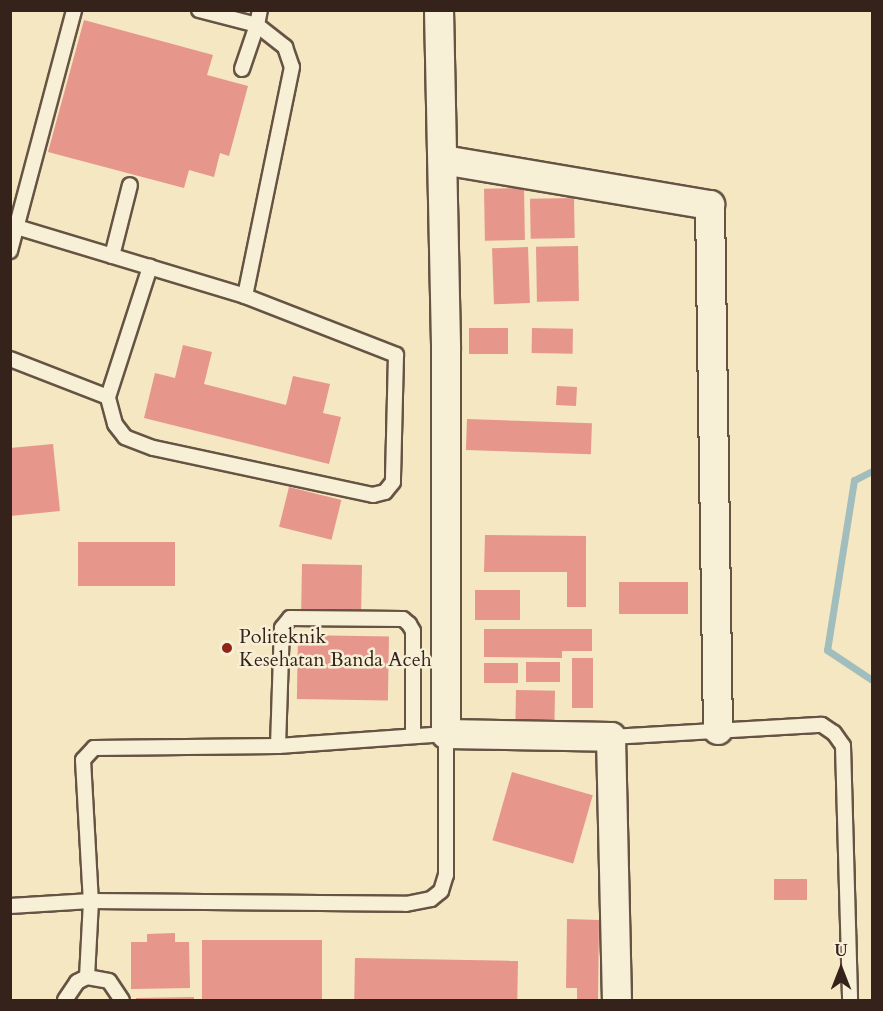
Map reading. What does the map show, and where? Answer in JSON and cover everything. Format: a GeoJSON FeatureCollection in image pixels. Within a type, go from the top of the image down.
{"type":"FeatureCollection","features":[{"type":"Feature","properties":{"kind":"street"},"geometry":{"type":"LineString","coordinates":[[439,10],[443,160],[447,734],[611,737],[617,1000]]}},
{"type":"Feature","properties":{"kind":"street"},"geometry":{"type":"LineString","coordinates":[[443,160],[710,206],[718,730]]}},
{"type":"Feature","properties":{"kind":"lane"},"geometry":{"type":"LineString","coordinates":[[10,251],[14,226],[74,10]]}},
{"type":"Feature","properties":{"kind":"lane"},"geometry":{"type":"LineString","coordinates":[[199,10],[257,25],[285,47],[292,67],[245,296]]}},
{"type":"Feature","properties":{"kind":"lane"},"geometry":{"type":"LineString","coordinates":[[242,69],[260,10]]}},
{"type":"Feature","properties":{"kind":"lane"},"geometry":{"type":"LineString","coordinates":[[112,256],[130,185]]}},
{"type":"Feature","properties":{"kind":"lane"},"geometry":{"type":"LineString","coordinates":[[14,226],[112,256],[150,267],[245,296],[396,355],[393,482],[385,492],[373,495],[153,448],[125,436],[115,424],[108,397],[150,267]]}},
{"type":"Feature","properties":{"kind":"lane"},"geometry":{"type":"LineString","coordinates":[[10,359],[108,397]]}},
{"type":"Feature","properties":{"kind":"lane"},"geometry":{"type":"LineString","coordinates":[[278,746],[282,628],[290,618],[403,619],[409,624],[413,631],[413,736]]}},
{"type":"Feature","properties":{"kind":"lane"},"geometry":{"type":"LineString","coordinates":[[611,737],[822,725],[843,746],[850,1000]]}},
{"type":"Feature","properties":{"kind":"lane"},"geometry":{"type":"LineString","coordinates":[[10,906],[91,900],[406,904],[431,899],[441,891],[446,874],[447,734],[278,746],[94,748],[84,760],[91,900],[87,977]]}},
{"type":"Feature","properties":{"kind":"lane"},"geometry":{"type":"LineString","coordinates":[[65,1000],[77,982],[87,977],[109,981],[122,1000]]}},
{"type":"Feature","properties":{"kind":"building"},"geometry":{"type":"Polygon","coordinates":[[[84,20],[213,55],[207,75],[248,86],[229,156],[220,153],[214,177],[189,170],[184,188],[48,152],[84,20]]]}},
{"type":"Feature","properties":{"kind":"building"},"geometry":{"type":"Polygon","coordinates":[[[524,188],[525,240],[485,241],[484,189],[524,188]]]}},
{"type":"Feature","properties":{"kind":"building"},"geometry":{"type":"Polygon","coordinates":[[[574,198],[575,238],[531,239],[530,199],[574,198]]]}},
{"type":"Feature","properties":{"kind":"building"},"geometry":{"type":"Polygon","coordinates":[[[578,246],[579,301],[537,302],[536,247],[578,246]]]}},
{"type":"Feature","properties":{"kind":"building"},"geometry":{"type":"Polygon","coordinates":[[[528,247],[530,303],[494,304],[492,248],[528,247]]]}},
{"type":"Feature","properties":{"kind":"building"},"geometry":{"type":"Polygon","coordinates":[[[469,328],[508,328],[508,354],[469,354],[469,328]]]}},
{"type":"Feature","properties":{"kind":"building"},"geometry":{"type":"Polygon","coordinates":[[[532,328],[573,329],[573,354],[532,353],[532,328]]]}},
{"type":"Feature","properties":{"kind":"building"},"geometry":{"type":"Polygon","coordinates":[[[183,345],[212,352],[204,384],[286,405],[293,376],[330,384],[323,413],[341,417],[329,464],[144,418],[155,373],[175,378],[183,345]]]}},
{"type":"Feature","properties":{"kind":"building"},"geometry":{"type":"Polygon","coordinates":[[[557,386],[577,387],[576,406],[556,405],[557,386]]]}},
{"type":"Feature","properties":{"kind":"building"},"geometry":{"type":"Polygon","coordinates":[[[467,419],[592,423],[591,454],[466,450],[467,419]]]}},
{"type":"Feature","properties":{"kind":"building"},"geometry":{"type":"Polygon","coordinates":[[[53,444],[60,511],[10,516],[10,448],[53,444]]]}},
{"type":"Feature","properties":{"kind":"building"},"geometry":{"type":"Polygon","coordinates":[[[289,487],[341,500],[331,540],[279,527],[289,487]]]}},
{"type":"Feature","properties":{"kind":"building"},"geometry":{"type":"Polygon","coordinates":[[[485,535],[586,536],[586,607],[567,607],[567,572],[484,572],[485,535]]]}},
{"type":"Feature","properties":{"kind":"building"},"geometry":{"type":"Polygon","coordinates":[[[78,542],[175,542],[175,586],[78,586],[78,542]]]}},
{"type":"Feature","properties":{"kind":"building"},"geometry":{"type":"Polygon","coordinates":[[[302,564],[362,565],[361,610],[301,609],[302,564]]]}},
{"type":"Feature","properties":{"kind":"building"},"geometry":{"type":"Polygon","coordinates":[[[619,582],[688,582],[688,614],[619,614],[619,582]]]}},
{"type":"Feature","properties":{"kind":"building"},"geometry":{"type":"Polygon","coordinates":[[[475,590],[520,590],[520,620],[475,620],[475,590]]]}},
{"type":"Feature","properties":{"kind":"building"},"geometry":{"type":"Polygon","coordinates":[[[484,629],[592,629],[592,651],[562,651],[562,658],[484,657],[484,629]]]}},
{"type":"Feature","properties":{"kind":"building"},"geometry":{"type":"Polygon","coordinates":[[[298,635],[389,637],[388,701],[297,699],[298,635]]]}},
{"type":"Feature","properties":{"kind":"building"},"geometry":{"type":"Polygon","coordinates":[[[572,658],[593,658],[593,708],[572,708],[572,658]]]}},
{"type":"Feature","properties":{"kind":"building"},"geometry":{"type":"Polygon","coordinates":[[[526,662],[560,662],[560,682],[526,682],[526,662]]]}},
{"type":"Feature","properties":{"kind":"building"},"geometry":{"type":"Polygon","coordinates":[[[484,663],[518,663],[518,683],[484,683],[484,663]]]}},
{"type":"Feature","properties":{"kind":"building"},"geometry":{"type":"Polygon","coordinates":[[[516,690],[555,691],[554,724],[515,723],[516,690]]]}},
{"type":"Feature","properties":{"kind":"building"},"geometry":{"type":"Polygon","coordinates":[[[512,772],[593,795],[573,863],[492,840],[512,772]]]}},
{"type":"Feature","properties":{"kind":"building"},"geometry":{"type":"Polygon","coordinates":[[[774,879],[807,879],[807,900],[774,900],[774,879]]]}},
{"type":"Feature","properties":{"kind":"building"},"geometry":{"type":"Polygon","coordinates":[[[567,919],[599,920],[598,1000],[577,1000],[577,988],[566,988],[567,919]]]}},
{"type":"Feature","properties":{"kind":"building"},"geometry":{"type":"Polygon","coordinates":[[[175,933],[175,942],[189,942],[190,988],[131,989],[131,942],[147,942],[147,934],[175,933]]]}},
{"type":"Feature","properties":{"kind":"building"},"geometry":{"type":"Polygon","coordinates":[[[202,940],[322,940],[322,1000],[202,1000],[202,940]]]}},
{"type":"Feature","properties":{"kind":"building"},"geometry":{"type":"Polygon","coordinates":[[[355,958],[518,961],[517,1000],[354,1000],[355,958]]]}},
{"type":"Feature","properties":{"kind":"building"},"geometry":{"type":"Polygon","coordinates":[[[194,997],[194,1000],[136,1000],[136,998],[194,997]]]}},
{"type":"Feature","properties":{"kind":"waterway"},"geometry":{"type":"LineString","coordinates":[[872,471],[854,480],[827,650],[872,680]]}},
{"type":"Feature","properties":{"kind":"place","name":"Politeknik Kesehatan Banda Aceh"},"geometry":{"type":"Point","coordinates":[227,648]}}]}
